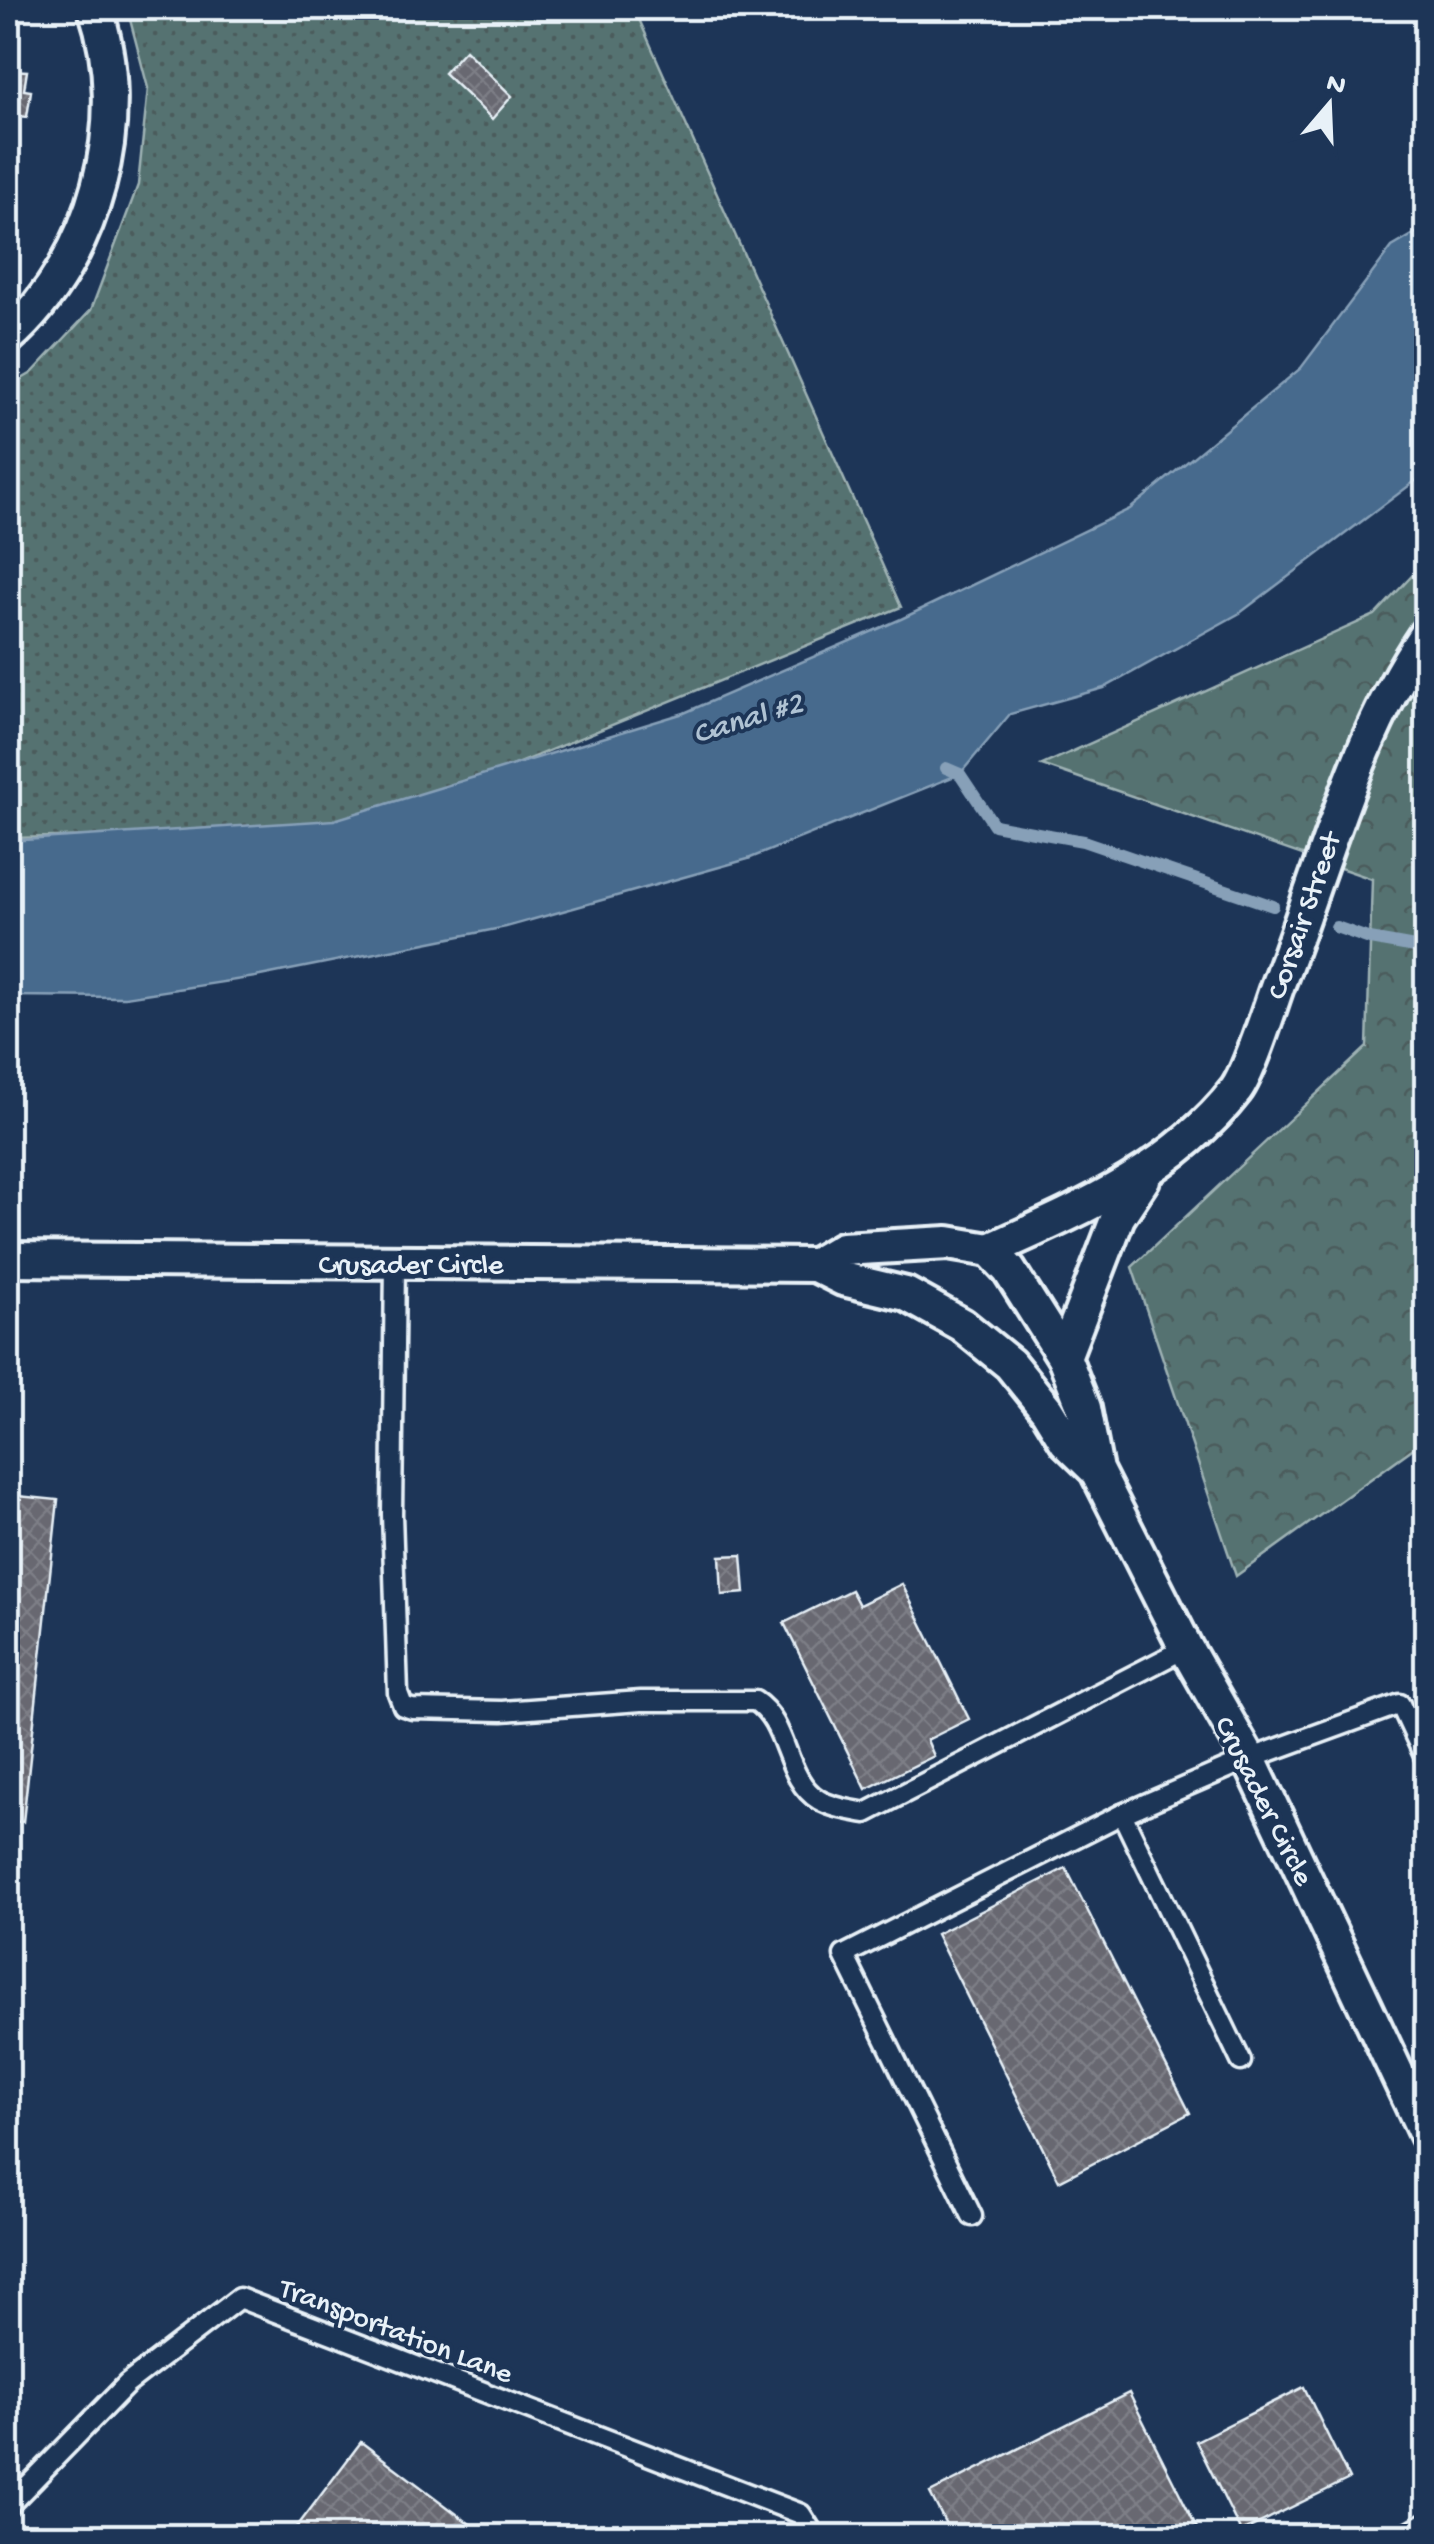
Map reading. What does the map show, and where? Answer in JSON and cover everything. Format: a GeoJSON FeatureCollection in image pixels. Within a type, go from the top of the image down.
{"type":"FeatureCollection","features":[{"type":"Feature","properties":{"kind":"street"},"geometry":{"type":"LineString","coordinates":[[8,336],[52,285],[80,237],[99,186],[109,133],[110,78],[96,8]]}},
{"type":"Feature","properties":{"kind":"street","name":"Corsair Street"},"geometry":{"type":"LineString","coordinates":[[990,1250],[1081,1210],[1148,1171],[1201,1127],[1238,1087],[1312,896],[1346,792],[1375,724],[1426,634]]}},
{"type":"Feature","properties":{"kind":"street","name":"Corsair Street"},"geometry":{"type":"LineString","coordinates":[[1064,1357],[1118,1218],[1148,1171]]}},
{"type":"Feature","properties":{"kind":"street","name":"Crusader Circle"},"geometry":{"type":"LineString","coordinates":[[815,1265],[842,1249],[948,1243],[990,1250],[1008,1270],[1064,1357],[1084,1408],[1096,1470],[1186,1648],[1249,1759],[1426,2135]]}},
{"type":"Feature","properties":{"kind":"street","name":"Crusader Circle"},"geometry":{"type":"LineString","coordinates":[[8,1259],[815,1265],[843,1279],[906,1294],[962,1325],[1010,1364],[1066,1441],[1096,1470]]}},
{"type":"Feature","properties":{"kind":"lane"},"geometry":{"type":"LineString","coordinates":[[395,1263],[392,1514],[398,1693],[403,1706],[412,1710],[502,1711],[641,1701],[754,1702],[767,1709],[796,1773],[816,1799],[866,1812],[1186,1648]]}},
{"type":"Feature","properties":{"kind":"lane"},"geometry":{"type":"LineString","coordinates":[[972,2216],[844,1955],[1122,1814],[1249,1759],[1400,1704],[1426,1760]]}},
{"type":"Feature","properties":{"kind":"lane"},"geometry":{"type":"LineString","coordinates":[[1122,1814],[1241,2060]]}},
{"type":"Feature","properties":{"kind":"lane","name":"Transportation Lane"},"geometry":{"type":"LineString","coordinates":[[8,2506],[126,2384],[239,2298],[801,2514],[815,2536]]}},
{"type":"Feature","properties":{"kind":"lane"},"geometry":{"type":"LineString","coordinates":[[1402,2536],[1426,2522]]}},
{"type":"Feature","properties":{"kind":"green space"},"geometry":{"type":"Polygon","coordinates":[[[127,8],[634,8],[901,607],[352,831],[8,838],[8,387],[32,373],[91,310],[138,185],[148,88],[127,8]]]}},
{"type":"Feature","properties":{"kind":"green space"},"geometry":{"type":"Polygon","coordinates":[[[1426,561],[1426,1439],[1236,1576],[1132,1267],[1367,1047],[1372,879],[1042,765],[1375,615],[1426,561]]]}},
{"type":"Feature","properties":{"kind":"water","name":"Canal #2"},"geometry":{"type":"Polygon","coordinates":[[[1426,227],[1426,473],[1240,613],[1104,688],[1010,714],[960,774],[748,859],[506,927],[255,977],[125,997],[8,996],[8,841],[334,820],[684,713],[901,619],[1130,509],[1301,368],[1392,247],[1426,227]]]}},
{"type":"Feature","properties":{"kind":"building"},"geometry":{"type":"Polygon","coordinates":[[[465,50],[512,96],[492,119],[444,73],[465,50]]]}},
{"type":"Feature","properties":{"kind":"building"},"geometry":{"type":"Polygon","coordinates":[[[8,70],[27,71],[24,90],[31,91],[27,117],[8,115],[8,70]]]}},
{"type":"Feature","properties":{"kind":"building"},"geometry":{"type":"Polygon","coordinates":[[[8,136],[13,137],[11,156],[16,157],[12,184],[8,183],[8,136]]]}},
{"type":"Feature","properties":{"kind":"building"},"geometry":{"type":"Polygon","coordinates":[[[8,1495],[58,1500],[23,1822],[8,1821],[8,1495]]]}},
{"type":"Feature","properties":{"kind":"building"},"geometry":{"type":"Polygon","coordinates":[[[742,1555],[745,1593],[722,1595],[720,1556],[742,1555]]]}},
{"type":"Feature","properties":{"kind":"building"},"geometry":{"type":"Polygon","coordinates":[[[902,1584],[969,1719],[927,1740],[934,1756],[866,1789],[784,1623],[851,1590],[859,1605],[902,1584]]]}},
{"type":"Feature","properties":{"kind":"building"},"geometry":{"type":"Polygon","coordinates":[[[1066,1868],[1190,2113],[1059,2181],[936,1934],[1066,1868]]]}},
{"type":"Feature","properties":{"kind":"building"},"geometry":{"type":"Polygon","coordinates":[[[1304,2387],[1349,2479],[1241,2532],[1196,2441],[1304,2387]]]}},
{"type":"Feature","properties":{"kind":"building"},"geometry":{"type":"Polygon","coordinates":[[[1129,2393],[1201,2536],[952,2536],[930,2493],[1129,2393]]]}},
{"type":"Feature","properties":{"kind":"building"},"geometry":{"type":"Polygon","coordinates":[[[361,2442],[486,2536],[290,2536],[361,2442]]]}},
{"type":"Feature","properties":{"kind":"waterway"},"geometry":{"type":"LineString","coordinates":[[946,768],[960,774],[994,825],[1083,841],[1273,906]]}},
{"type":"Feature","properties":{"kind":"waterway"},"geometry":{"type":"LineString","coordinates":[[1336,927],[1370,939],[1426,949]]}}]}
